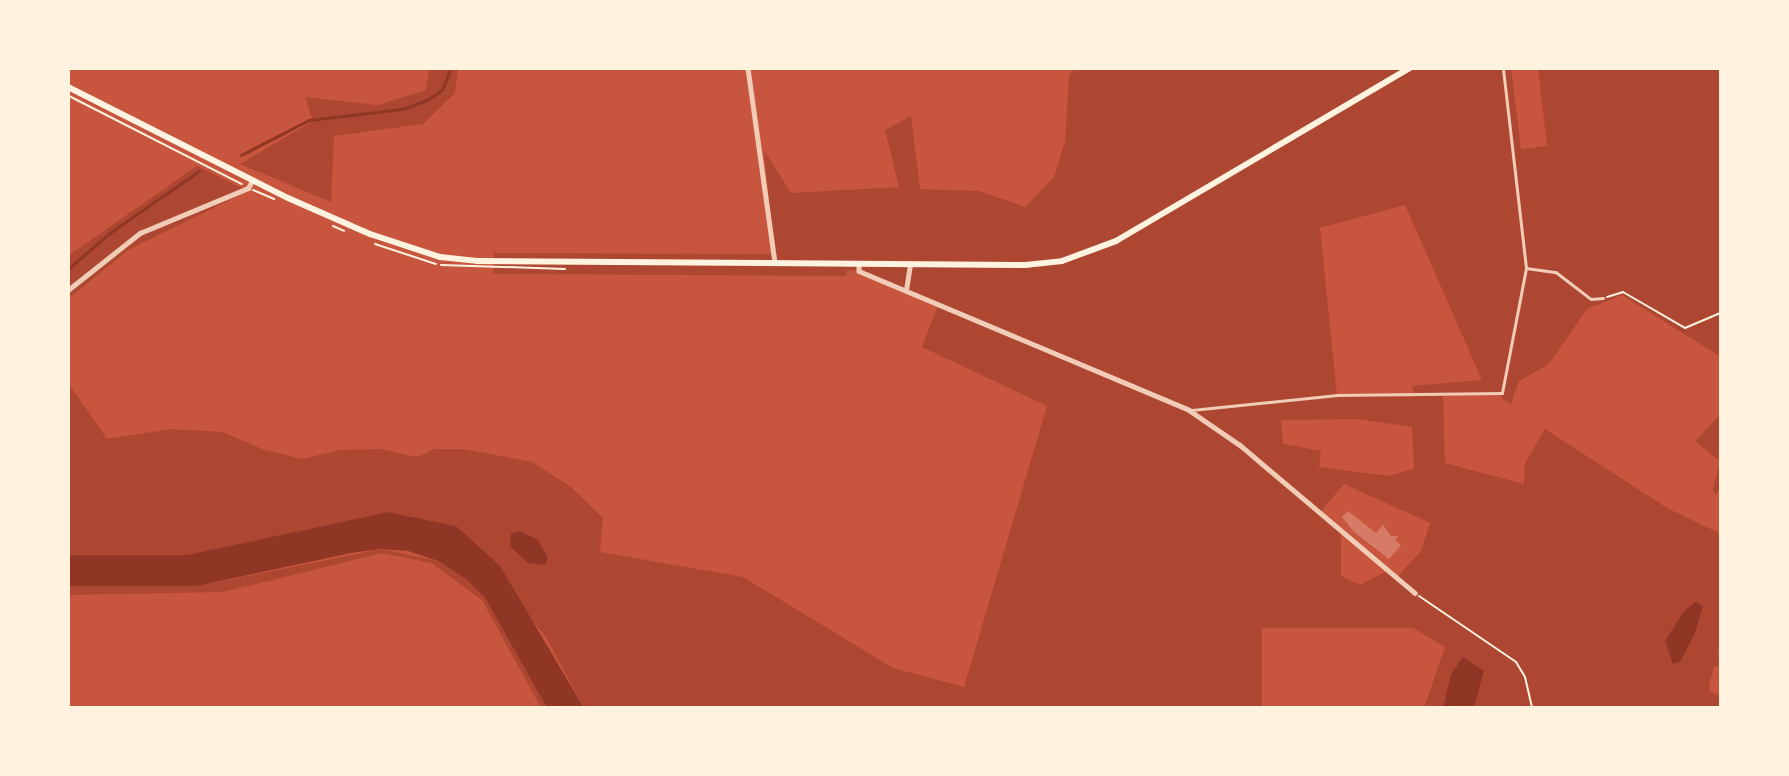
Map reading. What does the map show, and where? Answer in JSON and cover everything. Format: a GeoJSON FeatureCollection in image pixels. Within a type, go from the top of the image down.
{"type":"FeatureCollection","features":[{"type":"Feature","properties":{"kind":"main road"},"geometry":{"type":"LineString","coordinates":[[68,87],[250,184],[370,234],[457,260],[1045,264],[1099,249],[1410,68]]}},
{"type":"Feature","properties":{"kind":"street"},"geometry":{"type":"LineString","coordinates":[[748,68],[775,262]]}},
{"type":"Feature","properties":{"kind":"street"},"geometry":{"type":"LineString","coordinates":[[68,290],[140,233],[250,184]]}},
{"type":"Feature","properties":{"kind":"street"},"geometry":{"type":"LineString","coordinates":[[859,262],[859,271],[1189,410],[1240,445],[1415,593]]}},
{"type":"Feature","properties":{"kind":"street"},"geometry":{"type":"LineString","coordinates":[[906,290],[910,264]]}},
{"type":"Feature","properties":{"kind":"lane"},"geometry":{"type":"LineString","coordinates":[[1189,410],[1337,396],[1502,393],[1526,268],[1503,68]]}},
{"type":"Feature","properties":{"kind":"lane"},"geometry":{"type":"LineString","coordinates":[[1526,268],[1556,272],[1591,299],[1603,298]]}},
{"type":"Feature","properties":{"kind":"path"},"geometry":{"type":"LineString","coordinates":[[68,96],[250,184]]}},
{"type":"Feature","properties":{"kind":"path"},"geometry":{"type":"LineString","coordinates":[[1603,298],[1623,292],[1685,328],[1721,313]]}},
{"type":"Feature","properties":{"kind":"path"},"geometry":{"type":"LineString","coordinates":[[1415,593],[1516,662],[1523,672],[1532,708]]}},
{"type":"Feature","properties":{"kind":"shaded area"},"geometry":{"type":"Polygon","coordinates":[[[429,68],[458,68],[455,93],[423,124],[334,136],[331,202],[240,164],[313,121],[305,97],[377,105],[426,90],[429,68]]]}},
{"type":"Feature","properties":{"kind":"shaded area"},"geometry":{"type":"Polygon","coordinates":[[[1076,68],[1511,68],[1521,149],[1547,146],[1538,68],[1721,68],[1721,357],[1622,295],[1587,309],[1549,364],[1519,381],[1511,404],[1502,399],[1502,393],[1443,396],[1445,463],[1524,484],[1525,463],[1545,429],[1667,508],[1721,534],[1721,644],[1717,652],[1721,665],[1714,667],[1709,685],[1710,692],[1721,695],[1721,708],[1474,708],[1484,671],[1446,700],[1443,708],[1424,708],[1445,647],[1413,628],[1262,628],[1262,708],[584,708],[546,637],[456,526],[388,512],[187,555],[68,555],[68,383],[107,439],[171,429],[223,432],[262,449],[302,459],[340,450],[379,449],[417,457],[434,449],[463,449],[532,462],[571,487],[603,518],[600,552],[743,577],[893,668],[964,687],[1047,406],[922,347],[939,303],[859,271],[847,270],[846,276],[493,274],[494,253],[774,254],[764,150],[791,193],[899,187],[885,130],[911,116],[920,189],[979,191],[1025,207],[1054,177],[1065,142],[1069,75],[1076,68]],[[1405,205],[1320,228],[1337,395],[1415,397],[1412,386],[1482,380],[1405,205]],[[1357,419],[1281,420],[1283,444],[1321,451],[1319,467],[1388,476],[1414,469],[1412,427],[1357,419]],[[1344,484],[1321,511],[1341,527],[1341,576],[1360,585],[1391,569],[1398,576],[1421,551],[1430,523],[1344,484]]]}},
{"type":"Feature","properties":{"kind":"shaded area"},"geometry":{"type":"Polygon","coordinates":[[[197,166],[248,191],[128,250],[68,299],[68,256],[197,166]]]}},
{"type":"Feature","properties":{"kind":"shaded area"},"geometry":{"type":"Polygon","coordinates":[[[1721,414],[1721,486],[1716,495],[1713,490],[1720,461],[1695,441],[1721,414]]]}},
{"type":"Feature","properties":{"kind":"shaded area"},"geometry":{"type":"Polygon","coordinates":[[[388,512],[456,526],[500,566],[584,708],[547,708],[485,598],[466,579],[438,561],[408,551],[381,549],[351,553],[197,586],[68,586],[68,555],[187,555],[388,512]]]}},
{"type":"Feature","properties":{"kind":"shaded area"},"geometry":{"type":"Polygon","coordinates":[[[519,531],[538,540],[548,558],[545,565],[528,563],[510,546],[511,534],[519,531]]]}},
{"type":"Feature","properties":{"kind":"shaded area"},"geometry":{"type":"Polygon","coordinates":[[[382,549],[438,561],[466,579],[485,598],[547,708],[541,708],[482,600],[431,563],[382,553],[223,592],[68,595],[68,586],[197,586],[382,549]]]}},
{"type":"Feature","properties":{"kind":"shaded area"},"geometry":{"type":"Polygon","coordinates":[[[1696,602],[1703,606],[1695,633],[1680,662],[1673,664],[1665,641],[1685,610],[1696,602]]]}},
{"type":"Feature","properties":{"kind":"shaded area"},"geometry":{"type":"Polygon","coordinates":[[[1463,657],[1484,671],[1474,708],[1443,708],[1451,674],[1463,657]]]}},
{"type":"Feature","properties":{"kind":"building"},"geometry":{"type":"Polygon","coordinates":[[[1348,511],[1376,533],[1383,525],[1391,536],[1398,536],[1395,540],[1401,545],[1389,559],[1354,532],[1342,517],[1348,511]]]}},
{"type":"Feature","properties":{"kind":"waterway"},"geometry":{"type":"LineString","coordinates":[[241,155],[309,120],[403,109],[427,100],[442,90],[451,68]]}},
{"type":"Feature","properties":{"kind":"waterway"},"geometry":{"type":"LineString","coordinates":[[68,269],[111,232],[199,171]]}}]}
